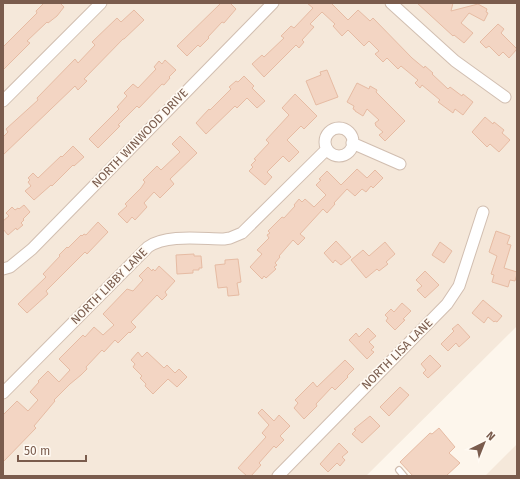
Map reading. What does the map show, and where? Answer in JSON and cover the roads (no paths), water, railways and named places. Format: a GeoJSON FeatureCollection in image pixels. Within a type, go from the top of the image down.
{"type":"FeatureCollection","features":[{"type":"Feature","properties":{"kind":"street"},"geometry":{"type":"LineString","coordinates":[[3,101],[101,3]]}},
{"type":"Feature","properties":{"kind":"street","name":"NORTH WINWOOD DRIVE"},"geometry":{"type":"LineString","coordinates":[[3,269],[10,267],[32,249],[273,3]]}},
{"type":"Feature","properties":{"kind":"street"},"geometry":{"type":"LineString","coordinates":[[391,3],[455,61],[505,97]]}},
{"type":"Feature","properties":{"kind":"street"},"geometry":{"type":"LineString","coordinates":[[336,128],[344,129],[351,135],[352,143],[349,151],[342,155],[333,155],[327,149],[325,141],[326,136],[336,128]]}},
{"type":"Feature","properties":{"kind":"street"},"geometry":{"type":"LineString","coordinates":[[352,143],[400,164]]}},
{"type":"Feature","properties":{"kind":"street","name":"NORTH LIBBY LANE"},"geometry":{"type":"LineString","coordinates":[[3,393],[153,243],[168,239],[224,239],[242,233],[327,149]]}},
{"type":"Feature","properties":{"kind":"street","name":"NORTH LISA LANE"},"geometry":{"type":"LineString","coordinates":[[278,476],[447,304],[459,286],[483,212]]}},
{"type":"Feature","properties":{"kind":"lane"},"geometry":{"type":"LineString","coordinates":[[399,470],[404,476]]}}]}
